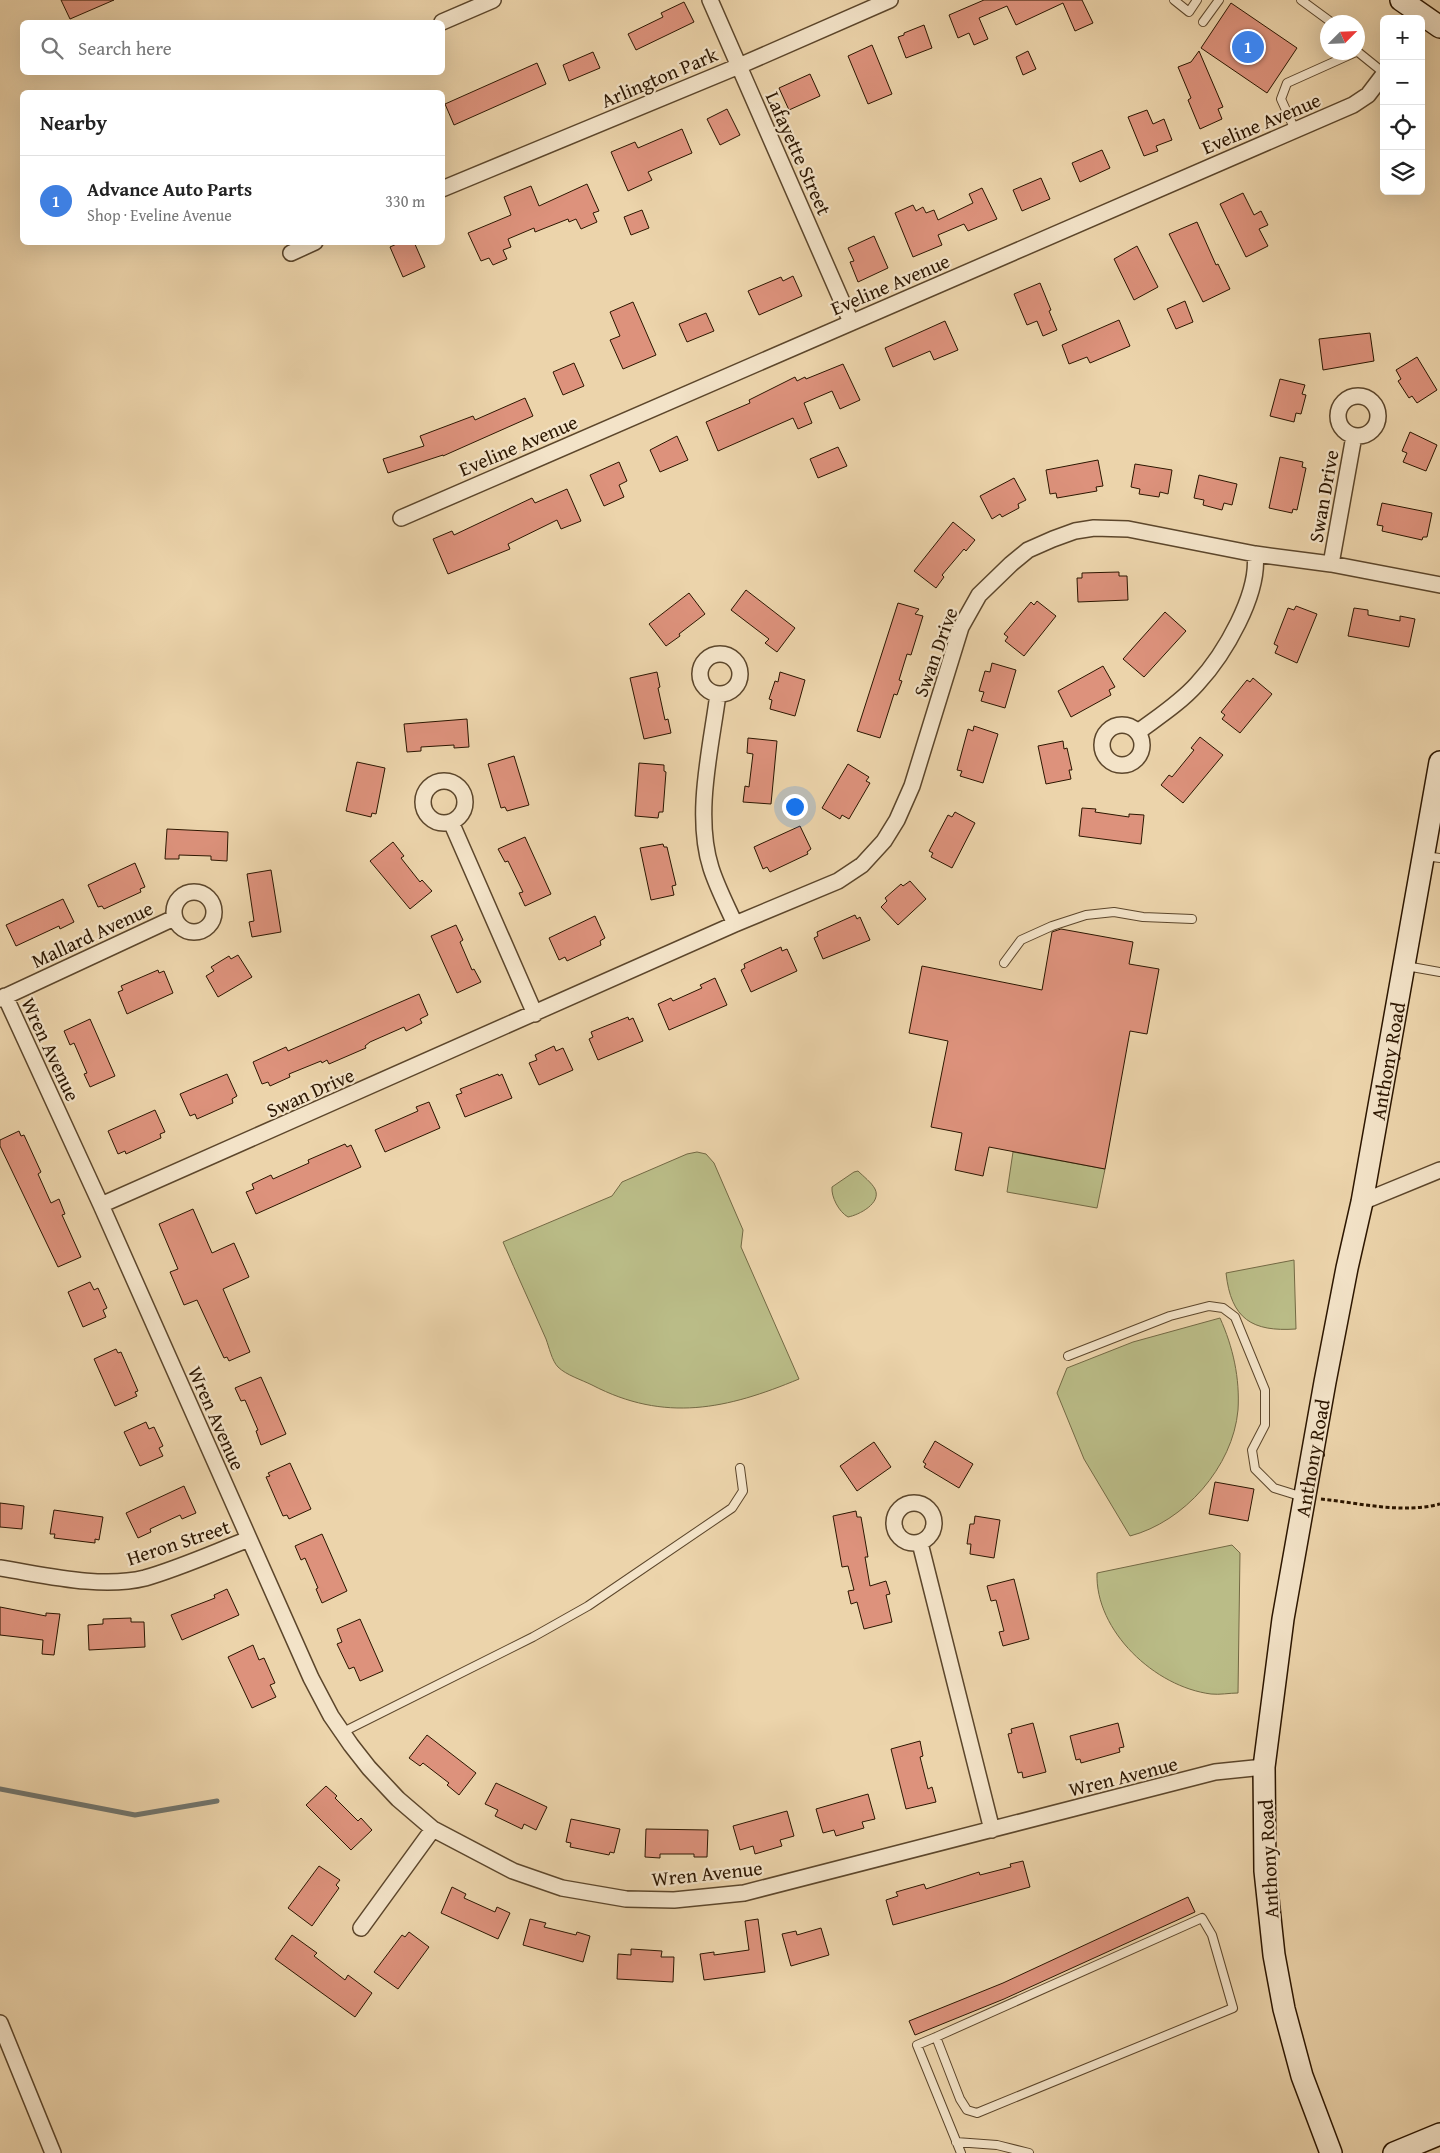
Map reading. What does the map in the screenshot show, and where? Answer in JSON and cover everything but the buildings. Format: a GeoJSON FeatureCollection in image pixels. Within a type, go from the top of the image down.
{"type":"FeatureCollection","features":[{"type":"Feature","properties":{"kind":"street"},"geometry":{"type":"LineString","coordinates":[[445,21],[493,0]]}},
{"type":"Feature","properties":{"kind":"street","name":"Lafayette Street"},"geometry":{"type":"LineString","coordinates":[[710,0],[851,322]]}},
{"type":"Feature","properties":{"kind":"street","name":"Arlington Park"},"geometry":{"type":"LineString","coordinates":[[445,188],[739,66],[890,0]]}},
{"type":"Feature","properties":{"kind":"street"},"geometry":{"type":"LineString","coordinates":[[1401,0],[1419,15]]}},
{"type":"Feature","properties":{"kind":"street"},"geometry":{"type":"LineString","coordinates":[[1425,19],[1440,27]]}},
{"type":"Feature","properties":{"kind":"street","name":"Eveline Avenue"},"geometry":{"type":"LineString","coordinates":[[401,518],[1353,105],[1368,95],[1380,78]]}},
{"type":"Feature","properties":{"kind":"street"},"geometry":{"type":"LineString","coordinates":[[291,252],[308,245]]}},
{"type":"Feature","properties":{"kind":"street","name":"Swan Drive"},"geometry":{"type":"LineString","coordinates":[[1331,564],[1354,436]]}},
{"type":"Feature","properties":{"kind":"street","name":"Swan Drive"},"geometry":{"type":"LineString","coordinates":[[101,1205],[735,924],[838,881],[862,865],[884,841],[897,820],[912,786],[961,627],[979,595],[1005,568],[1028,550],[1053,538],[1075,531],[1094,528],[1128,529],[1254,554],[1331,564],[1440,585]]}},
{"type":"Feature","properties":{"kind":"street"},"geometry":{"type":"LineString","coordinates":[[1138,732],[1179,701],[1210,669],[1240,619],[1255,575],[1254,554]]}},
{"type":"Feature","properties":{"kind":"street"},"geometry":{"type":"LineString","coordinates":[[718,694],[703,814],[706,850],[711,869],[735,924]]}},
{"type":"Feature","properties":{"kind":"street","name":"Anthony Road"},"geometry":{"type":"LineString","coordinates":[[1330,2153],[1302,2076],[1284,2009],[1274,1955],[1265,1871],[1264,1767],[1278,1651],[1345,1277],[1362,1202],[1404,966],[1432,857],[1440,762]]}},
{"type":"Feature","properties":{"kind":"street"},"geometry":{"type":"LineString","coordinates":[[451,822],[535,1014]]}},
{"type":"Feature","properties":{"kind":"street","name":"Mallard Avenue"},"geometry":{"type":"LineString","coordinates":[[2,997],[174,918]]}},
{"type":"Feature","properties":{"kind":"street","name":"Wren Avenue"},"geometry":{"type":"LineString","coordinates":[[2,997],[101,1205],[311,1678],[331,1716],[369,1768],[398,1799],[434,1829],[513,1871],[562,1888],[626,1899],[664,1900],[744,1893],[1215,1772],[1264,1767]]}},
{"type":"Feature","properties":{"kind":"street"},"geometry":{"type":"LineString","coordinates":[[1362,1202],[1440,1170]]}},
{"type":"Feature","properties":{"kind":"street","name":"Heron Street"},"geometry":{"type":"LineString","coordinates":[[0,1568],[93,1581],[116,1582],[144,1578],[249,1540]]}},
{"type":"Feature","properties":{"kind":"street"},"geometry":{"type":"LineString","coordinates":[[920,1543],[992,1830]]}},
{"type":"Feature","properties":{"kind":"street"},"geometry":{"type":"LineString","coordinates":[[362,1928],[434,1829]]}},
{"type":"Feature","properties":{"kind":"street"},"geometry":{"type":"LineString","coordinates":[[0,2023],[53,2153]]}},
{"type":"Feature","properties":{"kind":"street"},"geometry":{"type":"LineString","coordinates":[[1394,2153],[1440,2134]]}},
{"type":"Feature","properties":{"kind":"lane"},"geometry":{"type":"LineString","coordinates":[[1174,0],[1189,12],[1197,0]]}},
{"type":"Feature","properties":{"kind":"lane"},"geometry":{"type":"LineString","coordinates":[[1203,22],[1219,0]]}},
{"type":"Feature","properties":{"kind":"lane"},"geometry":{"type":"LineString","coordinates":[[1301,0],[1321,15]]}},
{"type":"Feature","properties":{"kind":"lane"},"geometry":{"type":"LineString","coordinates":[[1365,58],[1380,70]]}},
{"type":"Feature","properties":{"kind":"lane"},"geometry":{"type":"LineString","coordinates":[[1295,130],[1281,99],[1286,83],[1339,60]]}},
{"type":"Feature","properties":{"kind":"lane"},"geometry":{"type":"LineString","coordinates":[[1004,963],[1021,940],[1052,926],[1086,915],[1114,912],[1143,917],[1192,919]]}},
{"type":"Feature","properties":{"kind":"lane"},"geometry":{"type":"LineString","coordinates":[[1404,966],[1440,972]]}},
{"type":"Feature","properties":{"kind":"lane"},"geometry":{"type":"LineString","coordinates":[[1068,1356],[1170,1316],[1209,1306],[1223,1308],[1235,1317],[1265,1390],[1265,1426],[1252,1450],[1255,1469],[1274,1488],[1305,1497]]}},
{"type":"Feature","properties":{"kind":"lane"},"geometry":{"type":"LineString","coordinates":[[343,1732],[525,1641],[588,1606],[732,1508],[743,1492],[740,1468]]}},
{"type":"Feature","properties":{"kind":"lane"},"geometry":{"type":"LineString","coordinates":[[936,2037],[960,2099],[967,2110],[977,2113],[1233,2008],[1212,1935],[1202,1918],[936,2037],[917,2046],[960,2153]]}},
{"type":"Feature","properties":{"kind":"lane"},"geometry":{"type":"LineString","coordinates":[[956,2142],[997,2145],[1029,2153]]}},
{"type":"Feature","properties":{"kind":"path"},"geometry":{"type":"LineString","coordinates":[[1305,1497],[1392,1508],[1414,1508],[1440,1504]]}},
{"type":"Feature","properties":{"kind":"green space"},"geometry":{"type":"Polygon","coordinates":[[[697,1152],[706,1154],[714,1163],[743,1230],[741,1247],[799,1379],[747,1398],[721,1404],[696,1408],[671,1408],[619,1397],[561,1370],[552,1358],[546,1339],[503,1242],[612,1196],[622,1182],[687,1154],[697,1152]]]}},
{"type":"Feature","properties":{"kind":"green space"},"geometry":{"type":"Polygon","coordinates":[[[1013,1152],[1105,1169],[1097,1208],[1007,1192],[1013,1152]]]}},
{"type":"Feature","properties":{"kind":"green space"},"geometry":{"type":"Polygon","coordinates":[[[858,1171],[874,1187],[875,1199],[868,1208],[848,1217],[836,1204],[832,1187],[858,1171]]]}},
{"type":"Feature","properties":{"kind":"green space"},"geometry":{"type":"Polygon","coordinates":[[[1294,1260],[1296,1329],[1267,1328],[1256,1325],[1246,1319],[1233,1302],[1226,1273],[1294,1260]]]}},
{"type":"Feature","properties":{"kind":"green space"},"geometry":{"type":"Polygon","coordinates":[[[1220,1318],[1232,1351],[1238,1386],[1238,1410],[1227,1452],[1216,1471],[1187,1505],[1150,1529],[1130,1536],[1084,1459],[1057,1393],[1067,1368],[1133,1342],[1220,1318]]]}},
{"type":"Feature","properties":{"kind":"green space"},"geometry":{"type":"Polygon","coordinates":[[[1232,1545],[1240,1553],[1238,1693],[1211,1694],[1190,1689],[1169,1680],[1150,1668],[1132,1653],[1117,1635],[1106,1615],[1099,1595],[1097,1573],[1232,1545]]]}},
{"type":"Feature","properties":{"kind":"waterway"},"geometry":{"type":"LineString","coordinates":[[0,1789],[135,1815],[217,1801]]}},
{"type":"Feature","properties":{"kind":"place","name":"Advance Auto Parts"},"geometry":{"type":"Point","coordinates":[1248,47]}}]}
